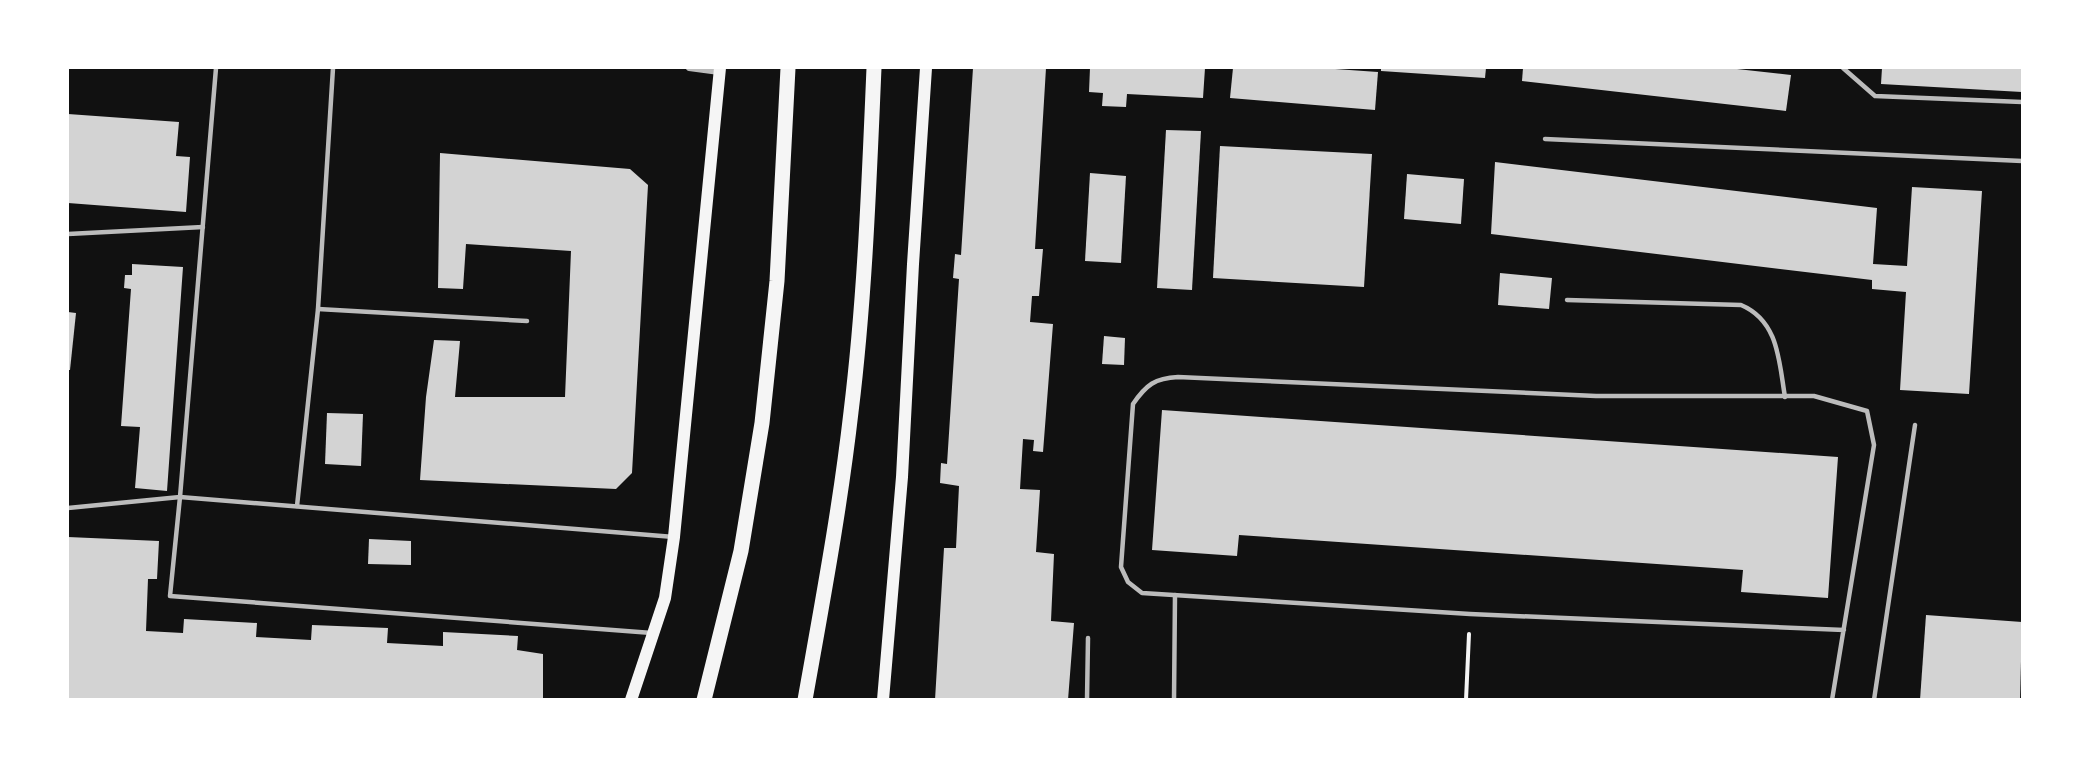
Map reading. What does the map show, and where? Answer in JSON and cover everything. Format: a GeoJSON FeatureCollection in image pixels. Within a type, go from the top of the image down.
{"type":"FeatureCollection","features":[{"type":"Feature","properties":{"kind":"main road"},"geometry":{"type":"LineString","coordinates":[[704,699],[741,551],[762,423],[777,281],[788,68]]}},
{"type":"Feature","properties":{"kind":"main road"},"geometry":{"type":"LineString","coordinates":[[805,699],[831,557],[851,412],[866,254],[874,68]]}},
{"type":"Feature","properties":{"kind":"main road"},"geometry":{"type":"LineString","coordinates":[[883,699],[902,477],[926,68]]}},
{"type":"Feature","properties":{"kind":"main road"},"geometry":{"type":"LineString","coordinates":[[631,699],[665,598],[674,537],[720,70]]}},
{"type":"Feature","properties":{"kind":"street"},"geometry":{"type":"LineString","coordinates":[[689,68],[720,70]]}},
{"type":"Feature","properties":{"kind":"lane"},"geometry":{"type":"LineString","coordinates":[[216,68],[170,596],[652,633]]}},
{"type":"Feature","properties":{"kind":"lane"},"geometry":{"type":"LineString","coordinates":[[297,506],[318,309],[333,68]]}},
{"type":"Feature","properties":{"kind":"lane"},"geometry":{"type":"LineString","coordinates":[[1843,68],[1875,96],[2022,102]]}},
{"type":"Feature","properties":{"kind":"lane"},"geometry":{"type":"LineString","coordinates":[[1545,139],[2022,161]]}},
{"type":"Feature","properties":{"kind":"lane"},"geometry":{"type":"LineString","coordinates":[[68,234],[203,227]]}},
{"type":"Feature","properties":{"kind":"lane"},"geometry":{"type":"LineString","coordinates":[[1567,300],[1741,305],[1752,310],[1763,320],[1775,340],[1785,397]]}},
{"type":"Feature","properties":{"kind":"lane"},"geometry":{"type":"LineString","coordinates":[[318,309],[527,321]]}},
{"type":"Feature","properties":{"kind":"lane"},"geometry":{"type":"LineString","coordinates":[[1832,699],[1844,630],[1874,445],[1867,411],[1814,396],[1596,396],[1164,378],[1152,383],[1133,404],[1121,567],[1128,582],[1142,593],[1470,614],[1844,630]]}},
{"type":"Feature","properties":{"kind":"lane"},"geometry":{"type":"LineString","coordinates":[[1874,699],[1915,425]]}},
{"type":"Feature","properties":{"kind":"lane"},"geometry":{"type":"LineString","coordinates":[[68,508],[180,497],[674,537]]}},
{"type":"Feature","properties":{"kind":"lane"},"geometry":{"type":"LineString","coordinates":[[1174,699],[1175,595]]}},
{"type":"Feature","properties":{"kind":"lane"},"geometry":{"type":"LineString","coordinates":[[1087,699],[1088,638]]}},
{"type":"Feature","properties":{"kind":"path"},"geometry":{"type":"LineString","coordinates":[[1466,699],[1470,614]]}},
{"type":"Feature","properties":{"kind":"building"},"geometry":{"type":"Polygon","coordinates":[[[973,68],[1046,68],[1035,249],[1043,249],[1039,296],[1032,296],[1030,322],[1053,324],[1043,452],[1033,451],[1034,440],[1023,439],[1020,489],[1040,490],[1036,552],[1054,554],[1051,621],[1074,623],[1068,700],[935,700],[944,548],[956,548],[959,486],[940,483],[941,463],[947,464],[959,279],[953,278],[955,254],[961,255],[973,68]]]}},
{"type":"Feature","properties":{"kind":"building"},"geometry":{"type":"Polygon","coordinates":[[[1090,68],[1205,68],[1203,98],[1127,94],[1126,107],[1102,106],[1103,93],[1089,92],[1090,68]]]}},
{"type":"Feature","properties":{"kind":"building"},"geometry":{"type":"Polygon","coordinates":[[[1233,68],[1321,68],[1378,72],[1375,110],[1230,98],[1233,68]]]}},
{"type":"Feature","properties":{"kind":"building"},"geometry":{"type":"Polygon","coordinates":[[[1381,68],[1486,68],[1485,78],[1381,71],[1381,68]]]}},
{"type":"Feature","properties":{"kind":"building"},"geometry":{"type":"Polygon","coordinates":[[[1523,68],[1728,68],[1791,75],[1786,111],[1522,81],[1523,68]]]}},
{"type":"Feature","properties":{"kind":"building"},"geometry":{"type":"Polygon","coordinates":[[[1882,68],[2022,68],[2022,92],[1881,84],[1882,68]]]}},
{"type":"Feature","properties":{"kind":"building"},"geometry":{"type":"Polygon","coordinates":[[[68,114],[179,122],[176,156],[190,157],[186,212],[68,203],[68,114]]]}},
{"type":"Feature","properties":{"kind":"building"},"geometry":{"type":"Polygon","coordinates":[[[1166,130],[1201,131],[1192,290],[1157,288],[1166,130]]]}},
{"type":"Feature","properties":{"kind":"building"},"geometry":{"type":"Polygon","coordinates":[[[1220,146],[1372,154],[1364,287],[1213,278],[1220,146]]]}},
{"type":"Feature","properties":{"kind":"building"},"geometry":{"type":"Polygon","coordinates":[[[440,153],[630,169],[648,185],[632,473],[616,489],[420,480],[426,397],[434,340],[460,341],[455,397],[565,397],[571,251],[466,244],[463,289],[438,288],[440,153]]]}},
{"type":"Feature","properties":{"kind":"building"},"geometry":{"type":"Polygon","coordinates":[[[1495,162],[1877,208],[1873,264],[1907,266],[1912,187],[1982,191],[1969,394],[1900,390],[1906,292],[1872,289],[1872,280],[1491,234],[1495,162]]]}},
{"type":"Feature","properties":{"kind":"building"},"geometry":{"type":"Polygon","coordinates":[[[1090,173],[1126,176],[1121,263],[1085,261],[1090,173]]]}},
{"type":"Feature","properties":{"kind":"building"},"geometry":{"type":"Polygon","coordinates":[[[1407,174],[1464,179],[1461,224],[1404,219],[1407,174]]]}},
{"type":"Feature","properties":{"kind":"building"},"geometry":{"type":"Polygon","coordinates":[[[132,264],[183,267],[167,491],[135,488],[140,427],[121,426],[131,289],[124,288],[125,275],[132,275],[132,264]]]}},
{"type":"Feature","properties":{"kind":"building"},"geometry":{"type":"Polygon","coordinates":[[[1500,273],[1552,278],[1549,309],[1498,305],[1500,273]]]}},
{"type":"Feature","properties":{"kind":"building"},"geometry":{"type":"Polygon","coordinates":[[[68,312],[76,313],[70,370],[68,370],[68,312]]]}},
{"type":"Feature","properties":{"kind":"building"},"geometry":{"type":"Polygon","coordinates":[[[1104,336],[1125,338],[1124,365],[1102,364],[1104,336]]]}},
{"type":"Feature","properties":{"kind":"building"},"geometry":{"type":"Polygon","coordinates":[[[1162,410],[1838,457],[1828,598],[1741,592],[1743,570],[1239,535],[1237,556],[1152,550],[1162,410]]]}},
{"type":"Feature","properties":{"kind":"building"},"geometry":{"type":"Polygon","coordinates":[[[327,413],[363,414],[361,466],[325,464],[327,413]]]}},
{"type":"Feature","properties":{"kind":"building"},"geometry":{"type":"Polygon","coordinates":[[[68,537],[159,541],[157,579],[148,579],[146,631],[183,633],[184,619],[257,623],[256,637],[311,640],[312,625],[388,628],[387,643],[443,646],[443,632],[518,636],[517,650],[543,654],[543,700],[68,700],[68,537]]]}},
{"type":"Feature","properties":{"kind":"building"},"geometry":{"type":"Polygon","coordinates":[[[369,539],[411,541],[411,565],[368,564],[369,539]]]}},
{"type":"Feature","properties":{"kind":"building"},"geometry":{"type":"Polygon","coordinates":[[[1926,615],[2022,622],[2020,700],[1920,700],[1926,615]]]}}]}
